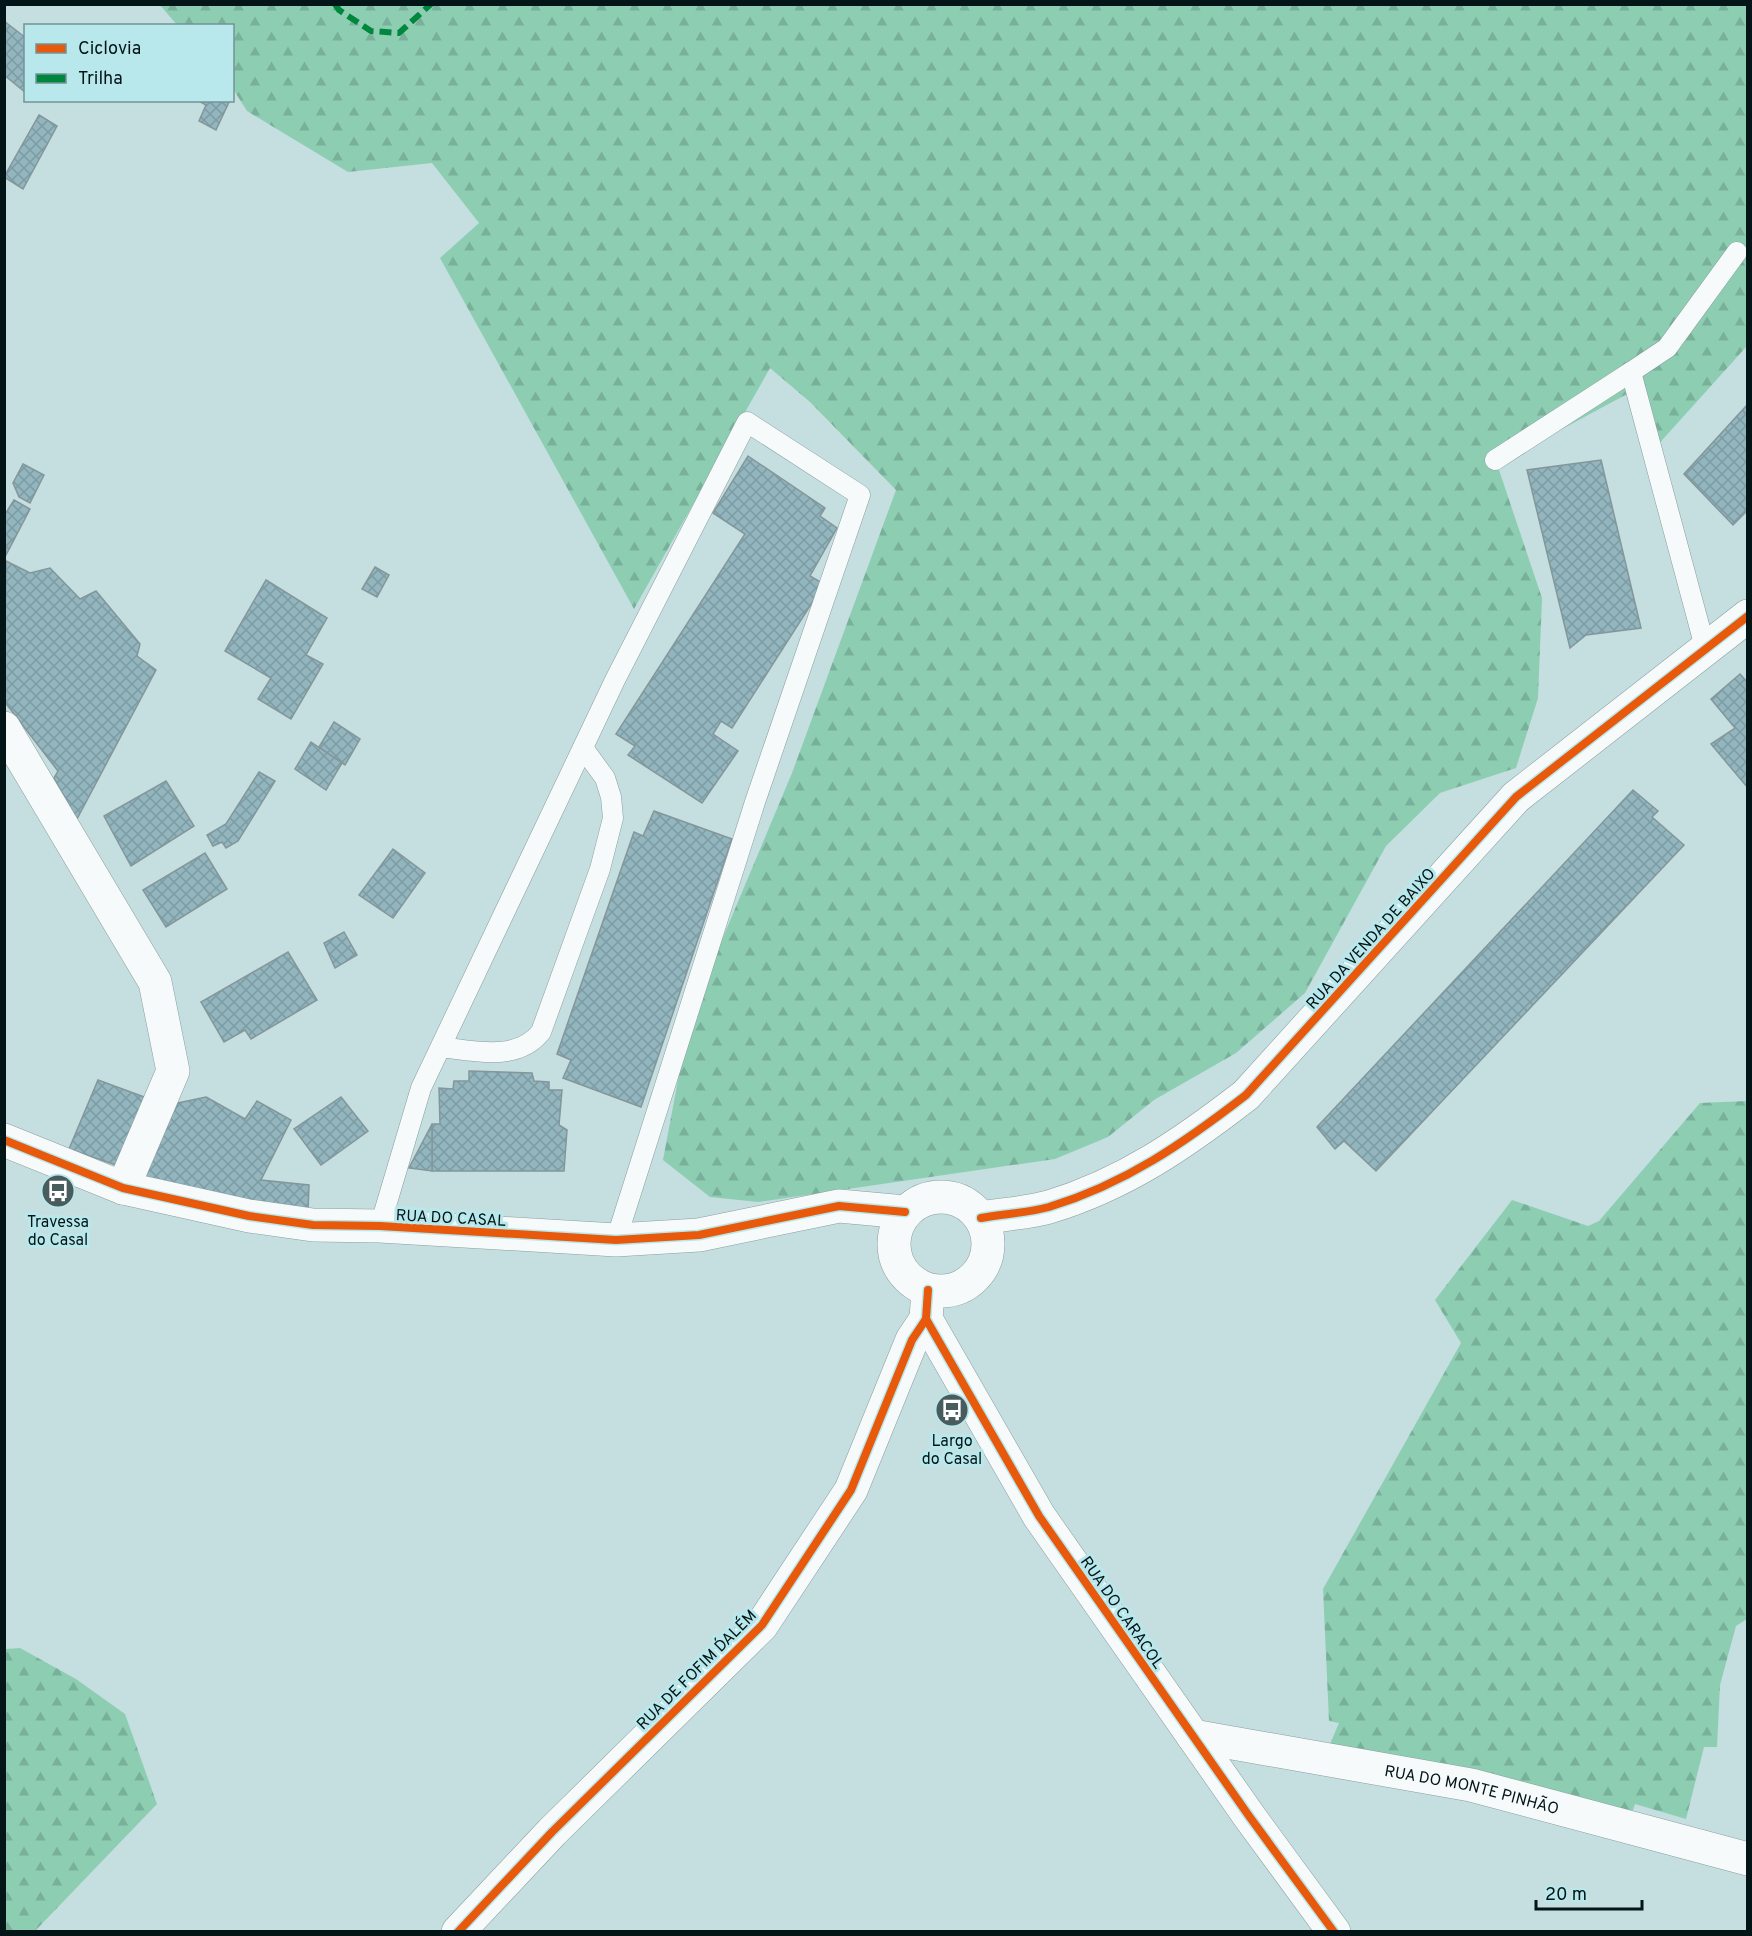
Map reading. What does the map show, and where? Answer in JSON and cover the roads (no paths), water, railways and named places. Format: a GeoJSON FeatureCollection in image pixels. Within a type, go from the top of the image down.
{"type":"FeatureCollection","features":[{"type":"Feature","properties":{"kind":"street","name":"RUA DA VENDA DE BAIXO"},"geometry":{"type":"LineString","coordinates":[[981,1218],[1047,1208],[1129,1176],[1207,1125],[1246,1095],[1516,797],[1748,616]]}},
{"type":"Feature","properties":{"kind":"street"},"geometry":{"type":"LineString","coordinates":[[4,728],[155,982],[173,1071],[123,1188]]}},
{"type":"Feature","properties":{"kind":"street","name":"RUA DO CASAL"},"geometry":{"type":"LineString","coordinates":[[4,1140],[123,1188],[249,1216],[313,1225],[380,1226],[616,1240],[699,1235],[839,1206],[905,1212]]}},
{"type":"Feature","properties":{"kind":"street"},"geometry":{"type":"LineString","coordinates":[[946,1196],[965,1203],[981,1218],[989,1243],[986,1260],[976,1276],[962,1287],[942,1292],[927,1305],[915,1284],[900,1269],[894,1253],[895,1234],[905,1212],[918,1203],[946,1196]]}},
{"type":"Feature","properties":{"kind":"street","name":"RUA DO CARACOL"},"geometry":{"type":"LineString","coordinates":[[927,1305],[1039,1516],[1334,1932]]}},
{"type":"Feature","properties":{"kind":"street","name":"RUA DE FOFIM D´ALÉM"},"geometry":{"type":"LineString","coordinates":[[458,1932],[552,1832],[762,1625],[851,1490],[927,1305]]}},
{"type":"Feature","properties":{"kind":"street","name":"RUA DO MONTE PINHÃO"},"geometry":{"type":"LineString","coordinates":[[1193,1736],[1471,1785],[1748,1859]]}},
{"type":"Feature","properties":{"kind":"lane"},"geometry":{"type":"LineString","coordinates":[[1495,459],[1667,348],[1737,252]]}},
{"type":"Feature","properties":{"kind":"lane"},"geometry":{"type":"LineString","coordinates":[[1631,372],[1706,651]]}},
{"type":"Feature","properties":{"kind":"lane"},"geometry":{"type":"LineString","coordinates":[[380,1226],[421,1088],[615,680],[747,422],[860,495],[755,802],[616,1240]]}},
{"type":"Feature","properties":{"kind":"lane"},"geometry":{"type":"LineString","coordinates":[[441,1047],[501,1053],[533,1042],[541,1032],[600,869],[613,818],[611,797],[605,778],[583,748]]}},
{"type":"Feature","properties":{"kind":"place","name":"Travessa do Casal"},"geometry":{"type":"Point","coordinates":[58,1191]}},
{"type":"Feature","properties":{"kind":"place","name":"Largo do Casal"},"geometry":{"type":"Point","coordinates":[952,1410]}}]}
